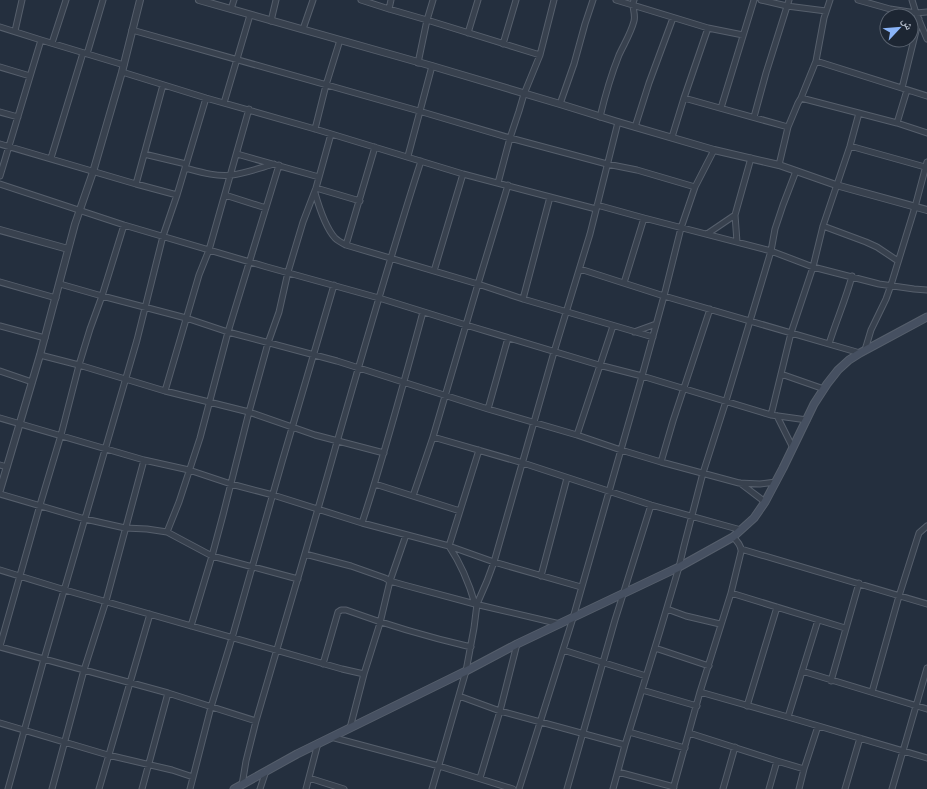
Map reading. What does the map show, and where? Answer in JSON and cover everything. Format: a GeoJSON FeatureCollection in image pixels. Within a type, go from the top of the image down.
{"type":"FeatureCollection","features":[{"type":"Feature","properties":{"kind":"main road"},"geometry":{"type":"LineString","coordinates":[[234,789],[318,743],[466,671],[517,644],[679,567],[733,536],[754,518],[765,502],[806,420],[826,384],[838,370],[849,360],[863,351],[927,317]]}},
{"type":"Feature","properties":{"kind":"street"},"geometry":{"type":"LineString","coordinates":[[15,31],[22,0]]}},
{"type":"Feature","properties":{"kind":"street"},"geometry":{"type":"LineString","coordinates":[[52,43],[66,0]]}},
{"type":"Feature","properties":{"kind":"street"},"geometry":{"type":"LineString","coordinates":[[51,158],[103,0]]}},
{"type":"Feature","properties":{"kind":"street"},"geometry":{"type":"LineString","coordinates":[[0,490],[45,338],[68,249],[93,172],[124,65],[140,0]]}},
{"type":"Feature","properties":{"kind":"street"},"geometry":{"type":"LineString","coordinates":[[199,0],[432,66],[714,150],[779,165],[836,185],[927,210]]}},
{"type":"Feature","properties":{"kind":"street"},"geometry":{"type":"LineString","coordinates":[[231,9],[234,0]]}},
{"type":"Feature","properties":{"kind":"street"},"geometry":{"type":"LineString","coordinates":[[271,21],[276,0]]}},
{"type":"Feature","properties":{"kind":"street"},"geometry":{"type":"LineString","coordinates":[[303,29],[313,0]]}},
{"type":"Feature","properties":{"kind":"street"},"geometry":{"type":"LineString","coordinates":[[361,0],[540,55]]}},
{"type":"Feature","properties":{"kind":"street"},"geometry":{"type":"LineString","coordinates":[[389,9],[391,0]]}},
{"type":"Feature","properties":{"kind":"street"},"geometry":{"type":"LineString","coordinates":[[418,63],[427,20],[433,0]]}},
{"type":"Feature","properties":{"kind":"street"},"geometry":{"type":"LineString","coordinates":[[468,33],[478,0]]}},
{"type":"Feature","properties":{"kind":"street"},"geometry":{"type":"LineString","coordinates":[[504,44],[516,0]]}},
{"type":"Feature","properties":{"kind":"street"},"geometry":{"type":"LineString","coordinates":[[498,183],[524,94],[540,55],[554,0]]}},
{"type":"Feature","properties":{"kind":"street"},"geometry":{"type":"LineString","coordinates":[[560,104],[574,64],[593,0]]}},
{"type":"Feature","properties":{"kind":"street"},"geometry":{"type":"LineString","coordinates":[[616,0],[633,2],[673,18],[708,28],[743,35]]}},
{"type":"Feature","properties":{"kind":"street"},"geometry":{"type":"LineString","coordinates":[[721,108],[754,0]]}},
{"type":"Feature","properties":{"kind":"street"},"geometry":{"type":"LineString","coordinates":[[761,0],[787,6],[826,11]]}},
{"type":"Feature","properties":{"kind":"street"},"geometry":{"type":"LineString","coordinates":[[754,117],[789,0]]}},
{"type":"Feature","properties":{"kind":"street"},"geometry":{"type":"LineString","coordinates":[[779,165],[788,127],[802,98],[816,60],[822,27],[830,0]]}},
{"type":"Feature","properties":{"kind":"street"},"geometry":{"type":"LineString","coordinates":[[858,0],[872,2],[887,8]]}},
{"type":"Feature","properties":{"kind":"street"},"geometry":{"type":"LineString","coordinates":[[600,117],[609,84],[635,19],[633,2]]}},
{"type":"Feature","properties":{"kind":"street"},"geometry":{"type":"LineString","coordinates":[[224,102],[250,15]]}},
{"type":"Feature","properties":{"kind":"street"},"geometry":{"type":"LineString","coordinates":[[635,127],[649,83],[673,18]]}},
{"type":"Feature","properties":{"kind":"street"},"geometry":{"type":"LineString","coordinates":[[919,19],[925,29],[927,39]]}},
{"type":"Feature","properties":{"kind":"street"},"geometry":{"type":"LineString","coordinates":[[0,27],[124,65]]}},
{"type":"Feature","properties":{"kind":"street"},"geometry":{"type":"LineString","coordinates":[[672,137],[708,28]]}},
{"type":"Feature","properties":{"kind":"street"},"geometry":{"type":"LineString","coordinates":[[132,30],[510,138],[607,164],[637,170],[695,187]]}},
{"type":"Feature","properties":{"kind":"street"},"geometry":{"type":"LineString","coordinates":[[0,176],[40,40]]}},
{"type":"Feature","properties":{"kind":"street"},"geometry":{"type":"LineString","coordinates":[[315,128],[340,40]]}},
{"type":"Feature","properties":{"kind":"street"},"geometry":{"type":"LineString","coordinates":[[897,123],[913,48]]}},
{"type":"Feature","properties":{"kind":"street"},"geometry":{"type":"LineString","coordinates":[[816,60],[927,96]]}},
{"type":"Feature","properties":{"kind":"street"},"geometry":{"type":"LineString","coordinates":[[408,156],[432,66]]}},
{"type":"Feature","properties":{"kind":"street"},"geometry":{"type":"LineString","coordinates":[[0,67],[30,76]]}},
{"type":"Feature","properties":{"kind":"street"},"geometry":{"type":"LineString","coordinates":[[122,72],[206,98],[315,128],[463,174],[707,234],[770,251],[813,267],[879,284],[927,290]]}},
{"type":"Feature","properties":{"kind":"street"},"geometry":{"type":"LineString","coordinates":[[136,184],[163,85]]}},
{"type":"Feature","properties":{"kind":"street"},"geometry":{"type":"LineString","coordinates":[[8,789],[146,307],[163,236],[206,98]]}},
{"type":"Feature","properties":{"kind":"street"},"geometry":{"type":"LineString","coordinates":[[684,98],[788,127]]}},
{"type":"Feature","properties":{"kind":"street"},"geometry":{"type":"LineString","coordinates":[[802,98],[897,123],[927,133]]}},
{"type":"Feature","properties":{"kind":"street"},"geometry":{"type":"LineString","coordinates":[[165,391],[186,318],[209,250],[249,109]]}},
{"type":"Feature","properties":{"kind":"street"},"geometry":{"type":"LineString","coordinates":[[0,112],[18,117]]}},
{"type":"Feature","properties":{"kind":"street"},"geometry":{"type":"LineString","coordinates":[[771,414],[791,333],[813,267],[823,226],[850,146],[859,113]]}},
{"type":"Feature","properties":{"kind":"street"},"geometry":{"type":"LineString","coordinates":[[432,789],[466,671],[474,628],[476,604],[488,581],[494,562],[554,352],[580,269],[618,122]]}},
{"type":"Feature","properties":{"kind":"street"},"geometry":{"type":"LineString","coordinates":[[191,626],[212,556],[249,412],[288,272],[301,228],[316,190],[331,134]]}},
{"type":"Feature","properties":{"kind":"street"},"geometry":{"type":"LineString","coordinates":[[0,144],[177,195]]}},
{"type":"Feature","properties":{"kind":"street"},"geometry":{"type":"LineString","coordinates":[[580,269],[749,322],[829,344],[863,351],[891,285],[926,164],[850,146]]}},
{"type":"Feature","properties":{"kind":"street"},"geometry":{"type":"LineString","coordinates":[[346,245],[375,147]]}},
{"type":"Feature","properties":{"kind":"street"},"geometry":{"type":"LineString","coordinates":[[519,789],[573,618],[653,338],[682,228],[695,187],[714,150]]}},
{"type":"Feature","properties":{"kind":"street"},"geometry":{"type":"LineString","coordinates":[[144,154],[203,172],[218,175],[231,175],[277,165]]}},
{"type":"Feature","properties":{"kind":"street"},"geometry":{"type":"LineString","coordinates":[[236,154],[319,177]]}},
{"type":"Feature","properties":{"kind":"street"},"geometry":{"type":"LineString","coordinates":[[737,242],[735,215],[751,158]]}},
{"type":"Feature","properties":{"kind":"street"},"geometry":{"type":"LineString","coordinates":[[242,785],[246,761],[256,721],[338,442],[358,368],[421,162]]}},
{"type":"Feature","properties":{"kind":"street"},"geometry":{"type":"LineString","coordinates":[[167,532],[179,502],[200,438],[228,332],[266,208],[277,165]]}},
{"type":"Feature","properties":{"kind":"street"},"geometry":{"type":"LineString","coordinates":[[613,789],[667,609],[703,473],[726,401],[770,251],[775,229],[796,171]]}},
{"type":"Feature","properties":{"kind":"street"},"geometry":{"type":"LineString","coordinates":[[434,271],[463,174]]}},
{"type":"Feature","properties":{"kind":"street"},"geometry":{"type":"LineString","coordinates":[[0,184],[124,225],[379,298],[600,366],[642,376],[777,416],[806,420]]}},
{"type":"Feature","properties":{"kind":"street"},"geometry":{"type":"LineString","coordinates":[[413,496],[433,437],[508,185]]}},
{"type":"Feature","properties":{"kind":"street"},"geometry":{"type":"LineString","coordinates":[[316,190],[360,201]]}},
{"type":"Feature","properties":{"kind":"street"},"geometry":{"type":"LineString","coordinates":[[316,190],[319,208],[326,224],[335,237],[346,245],[653,338]]}},
{"type":"Feature","properties":{"kind":"street"},"geometry":{"type":"LineString","coordinates":[[225,195],[266,208]]}},
{"type":"Feature","properties":{"kind":"street"},"geometry":{"type":"LineString","coordinates":[[523,299],[550,196]]}},
{"type":"Feature","properties":{"kind":"street"},"geometry":{"type":"LineString","coordinates":[[707,234],[735,215]]}},
{"type":"Feature","properties":{"kind":"street"},"geometry":{"type":"LineString","coordinates":[[624,283],[644,218]]}},
{"type":"Feature","properties":{"kind":"street"},"geometry":{"type":"LineString","coordinates":[[124,225],[79,365],[61,435],[0,646],[168,693],[256,721]]}},
{"type":"Feature","properties":{"kind":"street"},"geometry":{"type":"LineString","coordinates":[[823,226],[877,247],[898,261]]}},
{"type":"Feature","properties":{"kind":"street"},"geometry":{"type":"LineString","coordinates":[[0,230],[68,249]]}},
{"type":"Feature","properties":{"kind":"street"},"geometry":{"type":"LineString","coordinates":[[829,344],[845,301],[852,276]]}},
{"type":"Feature","properties":{"kind":"street"},"geometry":{"type":"LineString","coordinates":[[0,282],[56,298]]}},
{"type":"Feature","properties":{"kind":"street"},"geometry":{"type":"LineString","coordinates":[[60,284],[186,318],[228,332],[358,368],[661,462],[739,483],[760,484],[776,482]]}},
{"type":"Feature","properties":{"kind":"street"},"geometry":{"type":"LineString","coordinates":[[190,789],[211,707],[334,285]]}},
{"type":"Feature","properties":{"kind":"street"},"geometry":{"type":"LineString","coordinates":[[661,462],[710,309]]}},
{"type":"Feature","properties":{"kind":"street"},"geometry":{"type":"LineString","coordinates":[[362,523],[384,453],[423,312]]}},
{"type":"Feature","properties":{"kind":"street"},"geometry":{"type":"LineString","coordinates":[[634,332],[656,324]]}},
{"type":"Feature","properties":{"kind":"street"},"geometry":{"type":"LineString","coordinates":[[0,326],[45,338]]}},
{"type":"Feature","properties":{"kind":"street"},"geometry":{"type":"LineString","coordinates":[[577,435],[613,326]]}},
{"type":"Feature","properties":{"kind":"street"},"geometry":{"type":"LineString","coordinates":[[488,409],[508,338]]}},
{"type":"Feature","properties":{"kind":"street"},"geometry":{"type":"LineString","coordinates":[[40,355],[165,391],[249,412],[314,435],[384,453]]}},
{"type":"Feature","properties":{"kind":"street"},"geometry":{"type":"LineString","coordinates":[[0,371],[32,382]]}},
{"type":"Feature","properties":{"kind":"street"},"geometry":{"type":"LineString","coordinates":[[781,374],[824,389]]}},
{"type":"Feature","properties":{"kind":"street"},"geometry":{"type":"LineString","coordinates":[[777,416],[793,448]]}},
{"type":"Feature","properties":{"kind":"street"},"geometry":{"type":"LineString","coordinates":[[0,418],[144,460],[189,470],[362,523],[449,546],[494,562],[541,576],[582,586]]}},
{"type":"Feature","properties":{"kind":"street"},"geometry":{"type":"LineString","coordinates":[[433,437],[523,463],[651,505],[740,530]]}},
{"type":"Feature","properties":{"kind":"street"},"geometry":{"type":"LineString","coordinates":[[449,546],[479,450]]}},
{"type":"Feature","properties":{"kind":"street"},"geometry":{"type":"LineString","coordinates":[[52,789],[84,670],[106,601],[144,460]]}},
{"type":"Feature","properties":{"kind":"street"},"geometry":{"type":"LineString","coordinates":[[0,465],[7,467]]}},
{"type":"Feature","properties":{"kind":"street"},"geometry":{"type":"LineString","coordinates":[[541,576],[567,478]]}},
{"type":"Feature","properties":{"kind":"street"},"geometry":{"type":"LineString","coordinates":[[739,483],[765,502]]}},
{"type":"Feature","properties":{"kind":"street"},"geometry":{"type":"LineString","coordinates":[[375,484],[460,511]]}},
{"type":"Feature","properties":{"kind":"street"},"geometry":{"type":"LineString","coordinates":[[0,494],[85,519],[125,528],[167,532],[212,556],[298,579]]}},
{"type":"Feature","properties":{"kind":"street"},"geometry":{"type":"LineString","coordinates":[[567,789],[615,620],[651,505]]}},
{"type":"Feature","properties":{"kind":"street"},"geometry":{"type":"LineString","coordinates":[[872,692],[899,596],[920,533],[927,526]]}},
{"type":"Feature","properties":{"kind":"street"},"geometry":{"type":"LineString","coordinates":[[350,728],[364,674],[380,623],[390,581],[406,535]]}},
{"type":"Feature","properties":{"kind":"street"},"geometry":{"type":"LineString","coordinates":[[733,536],[741,549],[927,604]]}},
{"type":"Feature","properties":{"kind":"street"},"geometry":{"type":"LineString","coordinates":[[449,546],[457,557],[476,604]]}},
{"type":"Feature","properties":{"kind":"street"},"geometry":{"type":"LineString","coordinates":[[618,772],[673,788],[720,624],[731,593],[741,549]]}},
{"type":"Feature","properties":{"kind":"street"},"geometry":{"type":"LineString","coordinates":[[305,554],[351,566],[390,581],[476,604],[561,624]]}},
{"type":"Feature","properties":{"kind":"street"},"geometry":{"type":"LineString","coordinates":[[0,570],[64,590],[323,664],[364,674]]}},
{"type":"Feature","properties":{"kind":"street"},"geometry":{"type":"LineString","coordinates":[[831,681],[858,583]]}},
{"type":"Feature","properties":{"kind":"street"},"geometry":{"type":"LineString","coordinates":[[731,593],[845,628]]}},
{"type":"Feature","properties":{"kind":"street"},"geometry":{"type":"LineString","coordinates":[[747,706],[777,607]]}},
{"type":"Feature","properties":{"kind":"street"},"geometry":{"type":"LineString","coordinates":[[667,609],[686,616],[720,624]]}},
{"type":"Feature","properties":{"kind":"street"},"geometry":{"type":"LineString","coordinates":[[323,664],[338,612],[341,610],[346,610],[380,623],[436,639],[471,647]]}},
{"type":"Feature","properties":{"kind":"street"},"geometry":{"type":"LineString","coordinates":[[99,789],[150,614]]}},
{"type":"Feature","properties":{"kind":"street"},"geometry":{"type":"LineString","coordinates":[[788,717],[818,620]]}},
{"type":"Feature","properties":{"kind":"street"},"geometry":{"type":"LineString","coordinates":[[480,778],[500,711],[517,644]]}},
{"type":"Feature","properties":{"kind":"street"},"geometry":{"type":"LineString","coordinates":[[655,648],[709,666]]}},
{"type":"Feature","properties":{"kind":"street"},"geometry":{"type":"LineString","coordinates":[[563,650],[646,676]]}},
{"type":"Feature","properties":{"kind":"street"},"geometry":{"type":"LineString","coordinates":[[892,789],[927,668]]}},
{"type":"Feature","properties":{"kind":"street"},"geometry":{"type":"LineString","coordinates":[[802,671],[927,709]]}},
{"type":"Feature","properties":{"kind":"street"},"geometry":{"type":"LineString","coordinates":[[642,690],[697,706]]}},
{"type":"Feature","properties":{"kind":"street"},"geometry":{"type":"LineString","coordinates":[[700,692],[927,758]]}},
{"type":"Feature","properties":{"kind":"street"},"geometry":{"type":"LineString","coordinates":[[142,789],[168,693]]}},
{"type":"Feature","properties":{"kind":"street"},"geometry":{"type":"LineString","coordinates":[[459,696],[500,711],[625,745]]}},
{"type":"Feature","properties":{"kind":"street"},"geometry":{"type":"LineString","coordinates":[[0,723],[108,755],[193,776]]}},
{"type":"Feature","properties":{"kind":"street"},"geometry":{"type":"LineString","coordinates":[[799,789],[818,726]]}},
{"type":"Feature","properties":{"kind":"street"},"geometry":{"type":"LineString","coordinates":[[629,732],[685,748]]}},
{"type":"Feature","properties":{"kind":"street"},"geometry":{"type":"LineString","coordinates":[[689,733],[804,769]]}},
{"type":"Feature","properties":{"kind":"street"},"geometry":{"type":"LineString","coordinates":[[331,737],[439,766],[513,789]]}},
{"type":"Feature","properties":{"kind":"street"},"geometry":{"type":"LineString","coordinates":[[845,789],[860,738]]}},
{"type":"Feature","properties":{"kind":"street"},"geometry":{"type":"LineString","coordinates":[[306,789],[318,743]]}},
{"type":"Feature","properties":{"kind":"street"},"geometry":{"type":"LineString","coordinates":[[723,789],[735,748]]}},
{"type":"Feature","properties":{"kind":"street"},"geometry":{"type":"LineString","coordinates":[[769,789],[777,761]]}},
{"type":"Feature","properties":{"kind":"street"},"geometry":{"type":"LineString","coordinates":[[260,789],[266,771]]}},
{"type":"Feature","properties":{"kind":"street"},"geometry":{"type":"LineString","coordinates":[[309,778],[344,789]]}}]}
